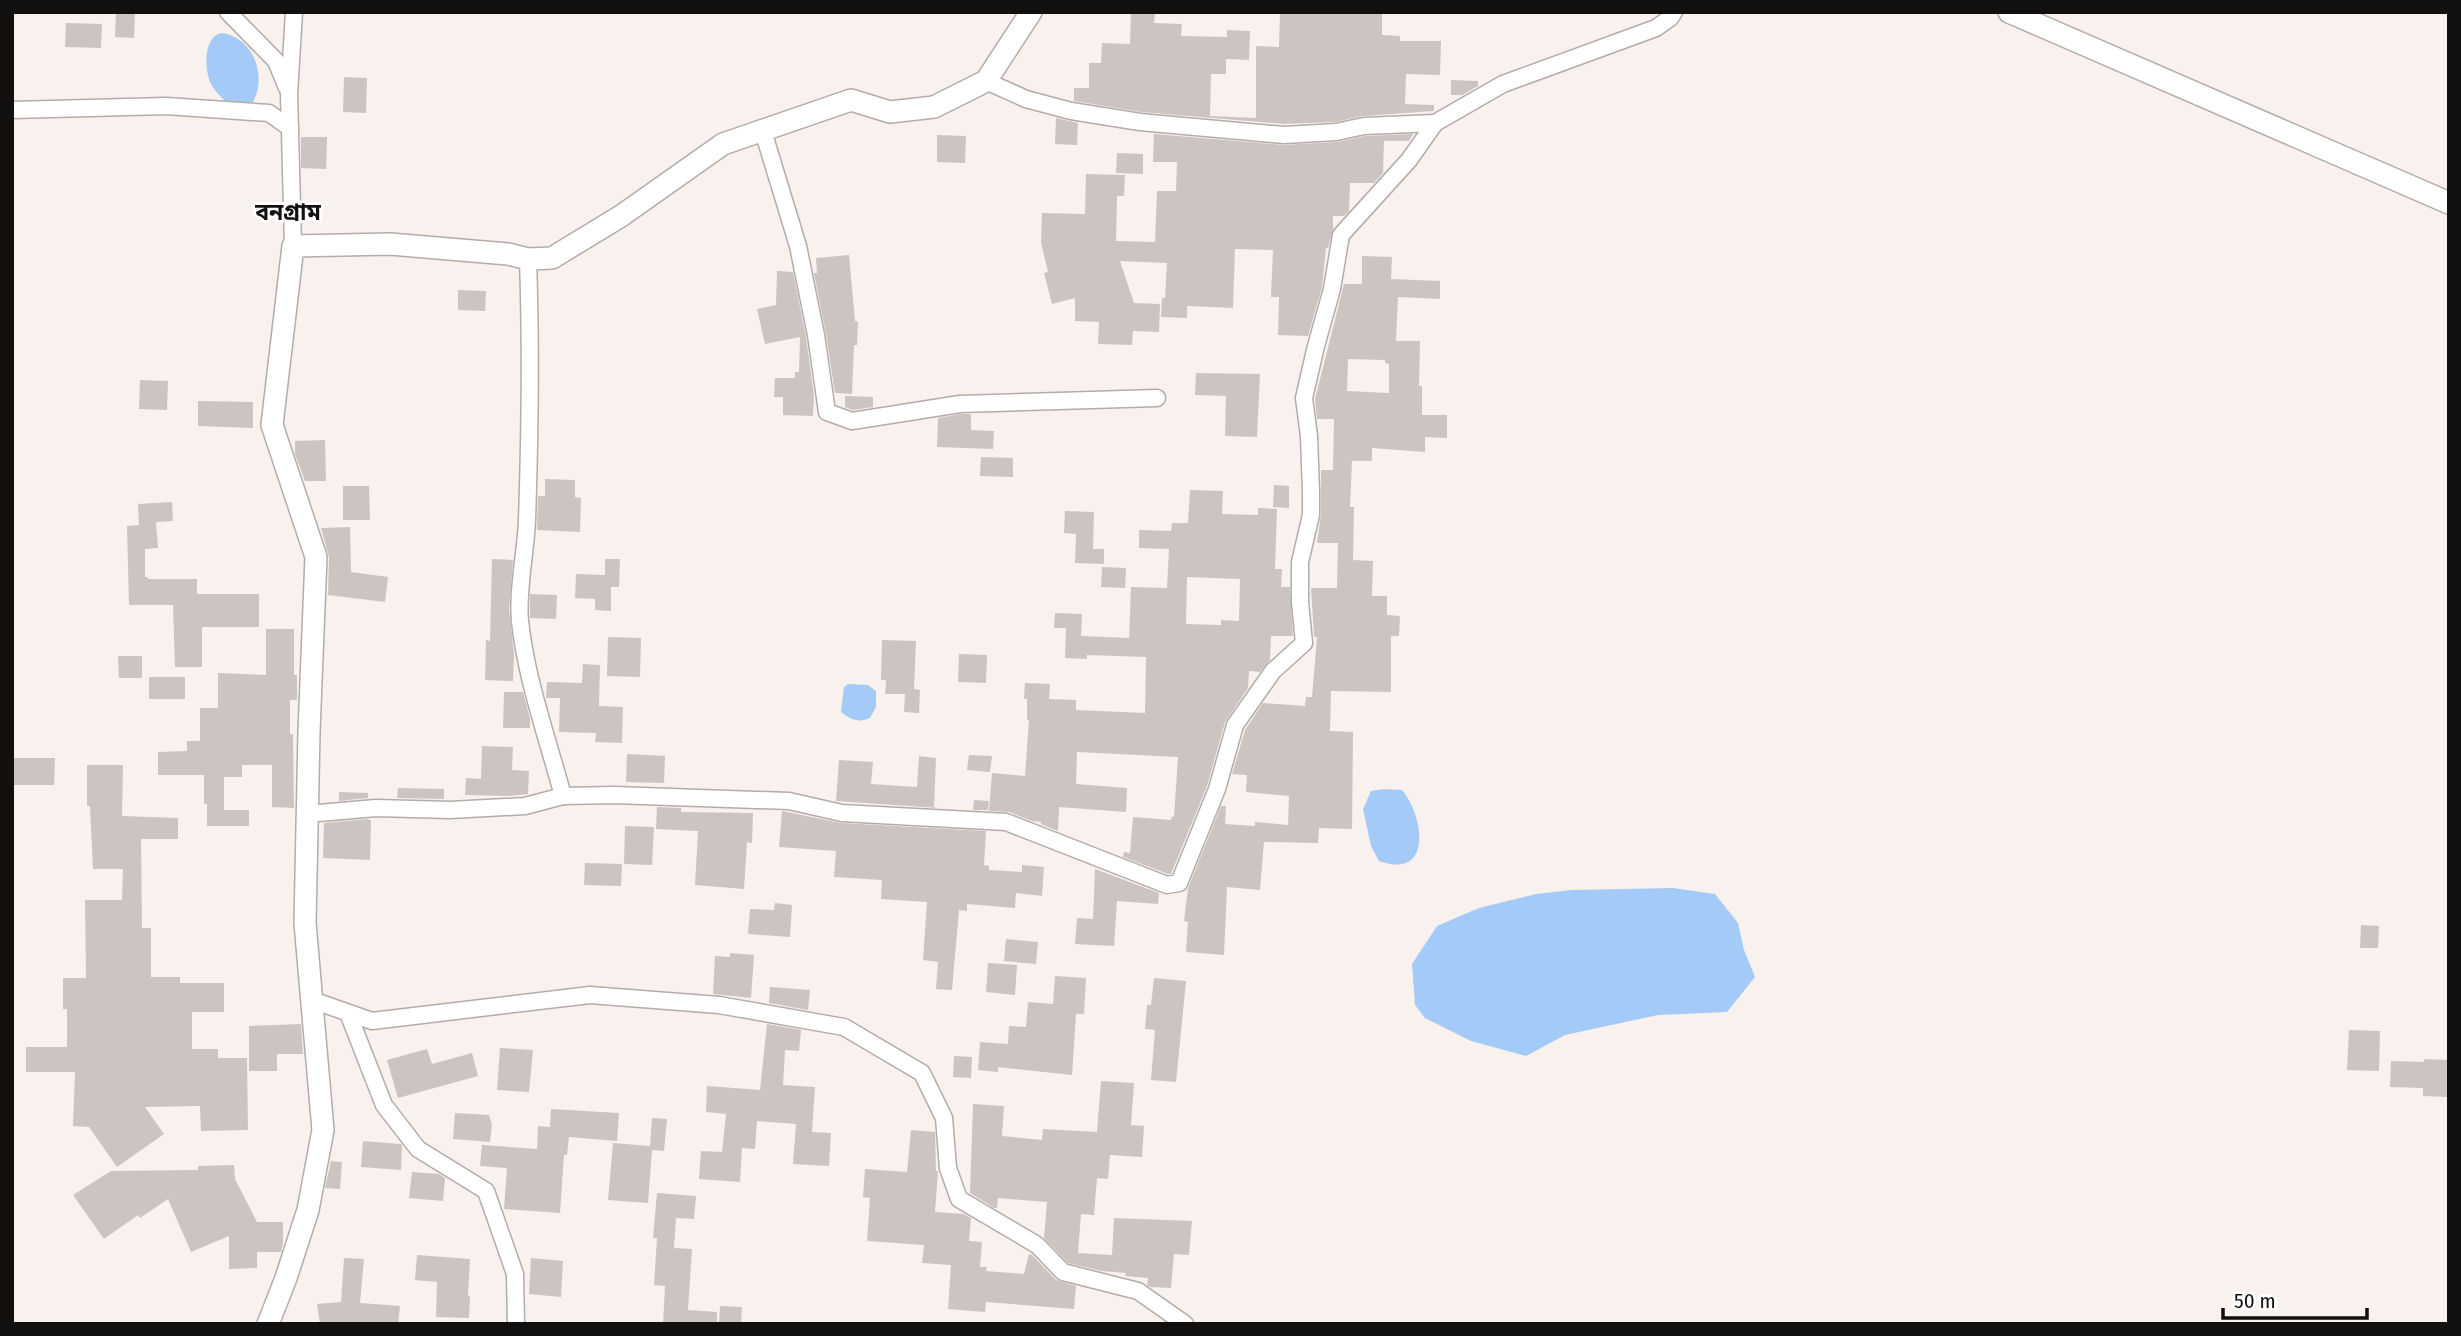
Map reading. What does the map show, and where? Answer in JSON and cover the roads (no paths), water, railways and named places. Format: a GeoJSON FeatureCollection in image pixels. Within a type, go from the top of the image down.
{"type":"FeatureCollection","features":[{"type":"Feature","properties":{"kind":"street"},"geometry":{"type":"LineString","coordinates":[[228,12],[276,61],[289,94]]}},
{"type":"Feature","properties":{"kind":"street"},"geometry":{"type":"LineString","coordinates":[[268,1324],[308,1210],[323,1130],[305,923],[316,557],[272,425],[293,246],[289,94],[294,12]]}},
{"type":"Feature","properties":{"kind":"street"},"geometry":{"type":"LineString","coordinates":[[293,246],[390,244],[508,254],[528,259],[552,258],[621,216],[723,144],[851,100],[890,112],[934,107],[986,81],[1031,12]]}},
{"type":"Feature","properties":{"kind":"street"},"geometry":{"type":"LineString","coordinates":[[307,814],[376,808],[450,810],[525,806],[563,796],[614,795],[789,801],[842,813],[1006,822],[1167,885],[1179,883],[1217,789],[1235,724],[1273,671],[1304,643],[1300,562],[1311,515],[1311,492],[1309,436],[1304,398],[1315,346],[1332,289],[1341,235],[1409,160],[1435,123],[1503,84],[1656,28],[1674,12]]}},
{"type":"Feature","properties":{"kind":"street"},"geometry":{"type":"LineString","coordinates":[[2013,14],[2449,203]]}},
{"type":"Feature","properties":{"kind":"street"},"geometry":{"type":"LineString","coordinates":[[986,81],[1026,99],[1070,111],[1201,128],[1284,135],[1336,132],[1364,126],[1435,123]]}},
{"type":"Feature","properties":{"kind":"street"},"geometry":{"type":"LineString","coordinates":[[12,110],[166,106],[269,113],[290,128]]}},
{"type":"Feature","properties":{"kind":"street"},"geometry":{"type":"LineString","coordinates":[[763,131],[798,246],[816,335],[827,412],[852,421],[960,404],[1157,398]]}},
{"type":"Feature","properties":{"kind":"street"},"geometry":{"type":"LineString","coordinates":[[528,259],[531,348],[529,460],[519,617],[524,650],[563,796]]}},
{"type":"Feature","properties":{"kind":"street"},"geometry":{"type":"LineString","coordinates":[[312,1000],[372,1021],[590,995],[719,1005],[844,1027],[922,1073],[944,1118],[948,1168],[958,1199],[1037,1245],[1063,1272],[1138,1291],[1185,1324]]}},
{"type":"Feature","properties":{"kind":"street"},"geometry":{"type":"LineString","coordinates":[[348,1013],[384,1105],[418,1149],[486,1191],[515,1274],[516,1324]]}},
{"type":"Feature","properties":{"kind":"water"},"geometry":{"type":"Polygon","coordinates":[[[222,33],[242,42],[254,59],[259,80],[253,102],[226,102],[211,84],[206,63],[208,47],[216,35],[222,33]]]}},
{"type":"Feature","properties":{"kind":"water"},"geometry":{"type":"Polygon","coordinates":[[[848,684],[868,685],[876,691],[876,707],[870,718],[855,720],[841,712],[844,687],[848,684]]]}},
{"type":"Feature","properties":{"kind":"water"},"geometry":{"type":"Polygon","coordinates":[[[1402,790],[1416,816],[1419,830],[1416,854],[1408,862],[1396,865],[1379,861],[1371,846],[1363,809],[1371,791],[1402,790]]]}},
{"type":"Feature","properties":{"kind":"water"},"geometry":{"type":"Polygon","coordinates":[[[1673,888],[1715,894],[1738,923],[1744,950],[1755,977],[1727,1012],[1658,1015],[1565,1035],[1526,1056],[1471,1041],[1425,1018],[1415,1005],[1412,964],[1437,926],[1479,908],[1536,894],[1572,890],[1673,888]]]}},
{"type":"Feature","properties":{"kind":"district","name":"বনগ্রাম"},"geometry":{"type":"Point","coordinates":[288,212]}}]}
